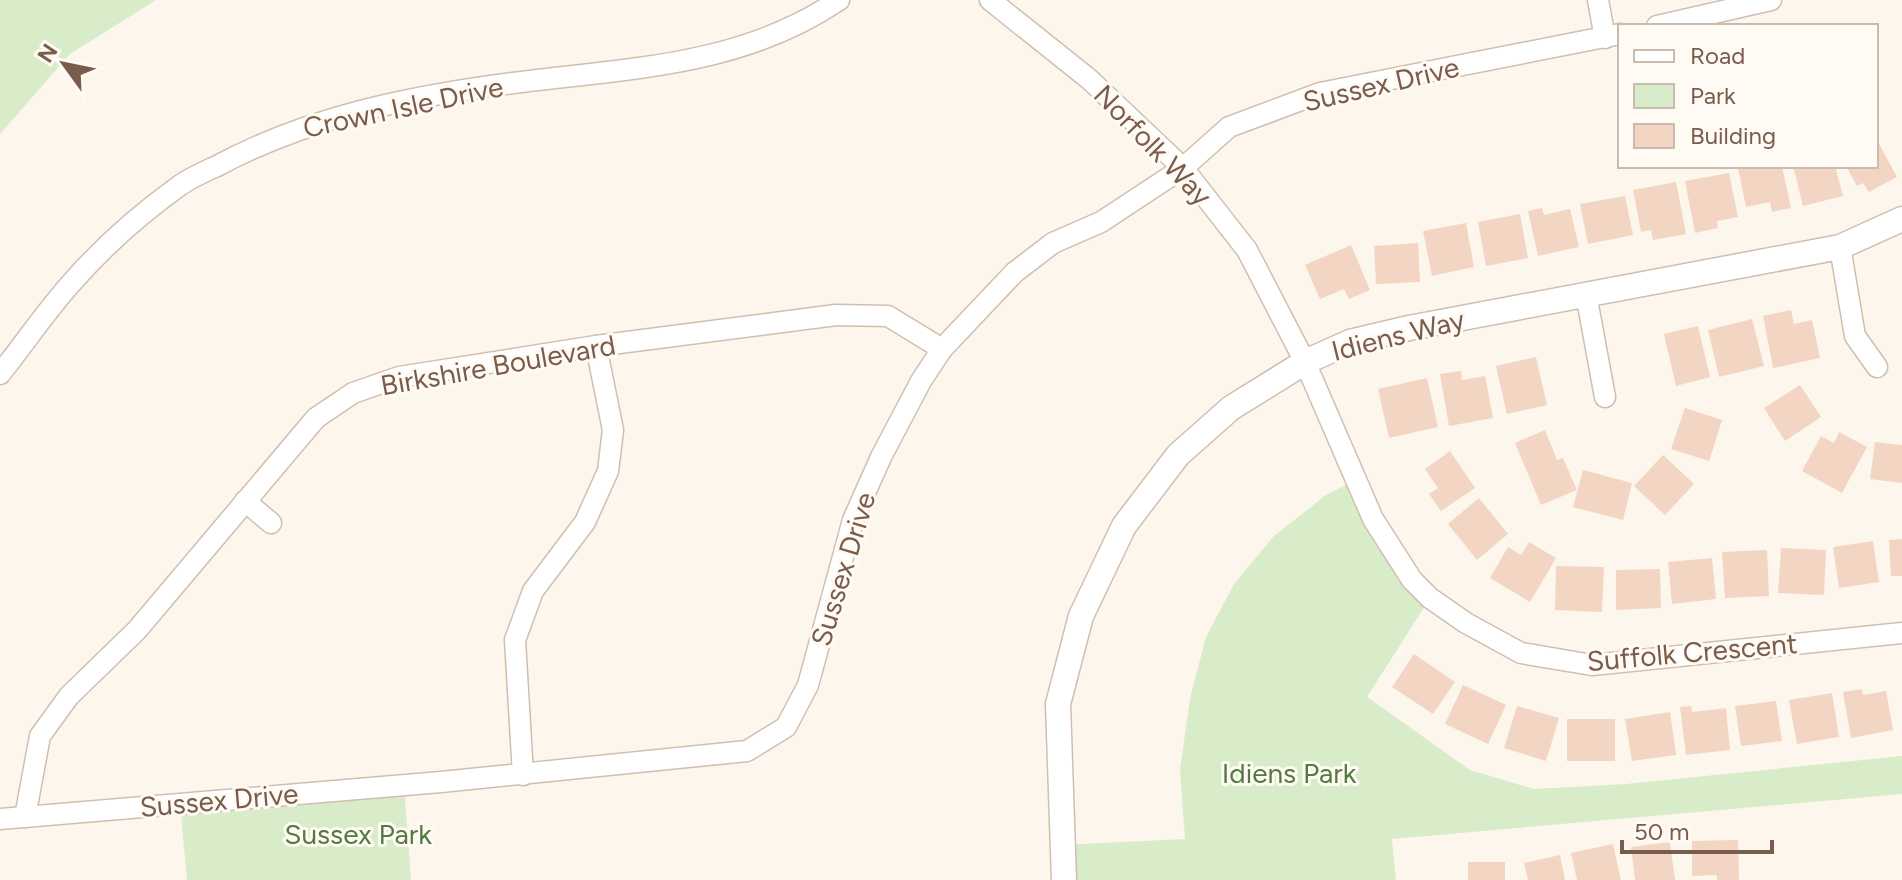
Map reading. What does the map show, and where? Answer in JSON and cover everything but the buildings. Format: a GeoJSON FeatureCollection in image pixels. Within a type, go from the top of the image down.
{"type":"FeatureCollection","features":[{"type":"Feature","properties":{"kind":"street","name":"Crown Isle Drive"},"geometry":{"type":"LineString","coordinates":[[0,374],[75,279],[120,236],[180,185],[248,149],[304,126],[371,109],[512,83],[589,76],[665,64],[742,48],[806,22],[839,0]]}},
{"type":"Feature","properties":{"kind":"street","name":"Norfolk Way"},"geometry":{"type":"LineString","coordinates":[[990,0],[1089,79],[1183,168],[1247,250],[1305,362]]}},
{"type":"Feature","properties":{"kind":"street"},"geometry":{"type":"LineString","coordinates":[[1598,0],[1613,36]]}},
{"type":"Feature","properties":{"kind":"street"},"geometry":{"type":"LineString","coordinates":[[1666,24],[1771,0]]}},
{"type":"Feature","properties":{"kind":"street","name":"Sussex Drive"},"geometry":{"type":"LineString","coordinates":[[0,819],[523,775],[747,751],[786,727],[808,685],[853,520],[881,457],[942,349],[1015,272],[1053,243],[1101,222],[1183,168],[1229,127],[1320,93],[1613,36]]}},
{"type":"Feature","properties":{"kind":"street","name":"Idiens Way"},"geometry":{"type":"LineString","coordinates":[[1064,880],[1058,704],[1081,616],[1124,526],[1178,455],[1231,408],[1305,362],[1350,342],[1409,328],[1840,247],[1902,219]]}},
{"type":"Feature","properties":{"kind":"street"},"geometry":{"type":"LineString","coordinates":[[1840,247],[1855,336],[1877,367]]}},
{"type":"Feature","properties":{"kind":"street"},"geometry":{"type":"LineString","coordinates":[[1586,294],[1605,397]]}},
{"type":"Feature","properties":{"kind":"street","name":"Birkshire Boulevard"},"geometry":{"type":"LineString","coordinates":[[25,817],[40,736],[69,696],[137,630],[316,418],[353,393],[399,377],[596,346],[836,315],[888,316],[942,349]]}},
{"type":"Feature","properties":{"kind":"street"},"geometry":{"type":"LineString","coordinates":[[523,775],[515,640],[533,591],[585,522],[608,471],[613,430],[596,346]]}},
{"type":"Feature","properties":{"kind":"street","name":"Suffolk Crescent"},"geometry":{"type":"LineString","coordinates":[[1305,362],[1373,519],[1412,580],[1430,598],[1466,623],[1521,653],[1592,665],[1902,633]]}},
{"type":"Feature","properties":{"kind":"street"},"geometry":{"type":"LineString","coordinates":[[245,501],[271,523]]}},
{"type":"Feature","properties":{"kind":"green space"},"geometry":{"type":"Polygon","coordinates":[[[0,0],[156,0],[70,54],[0,134],[0,0]]]}},
{"type":"Feature","properties":{"kind":"green space","name":"Idiens Park"},"geometry":{"type":"Polygon","coordinates":[[[1355,480],[1430,598],[1367,697],[1470,770],[1534,789],[1626,784],[1902,756],[1902,794],[1392,839],[1396,880],[1064,880],[1061,845],[1185,839],[1180,770],[1190,698],[1206,637],[1234,584],[1274,536],[1326,495],[1355,480]]]}},
{"type":"Feature","properties":{"kind":"green space","name":"Sussex Park"},"geometry":{"type":"Polygon","coordinates":[[[404,785],[411,880],[187,880],[180,804],[404,785]]]}}]}
